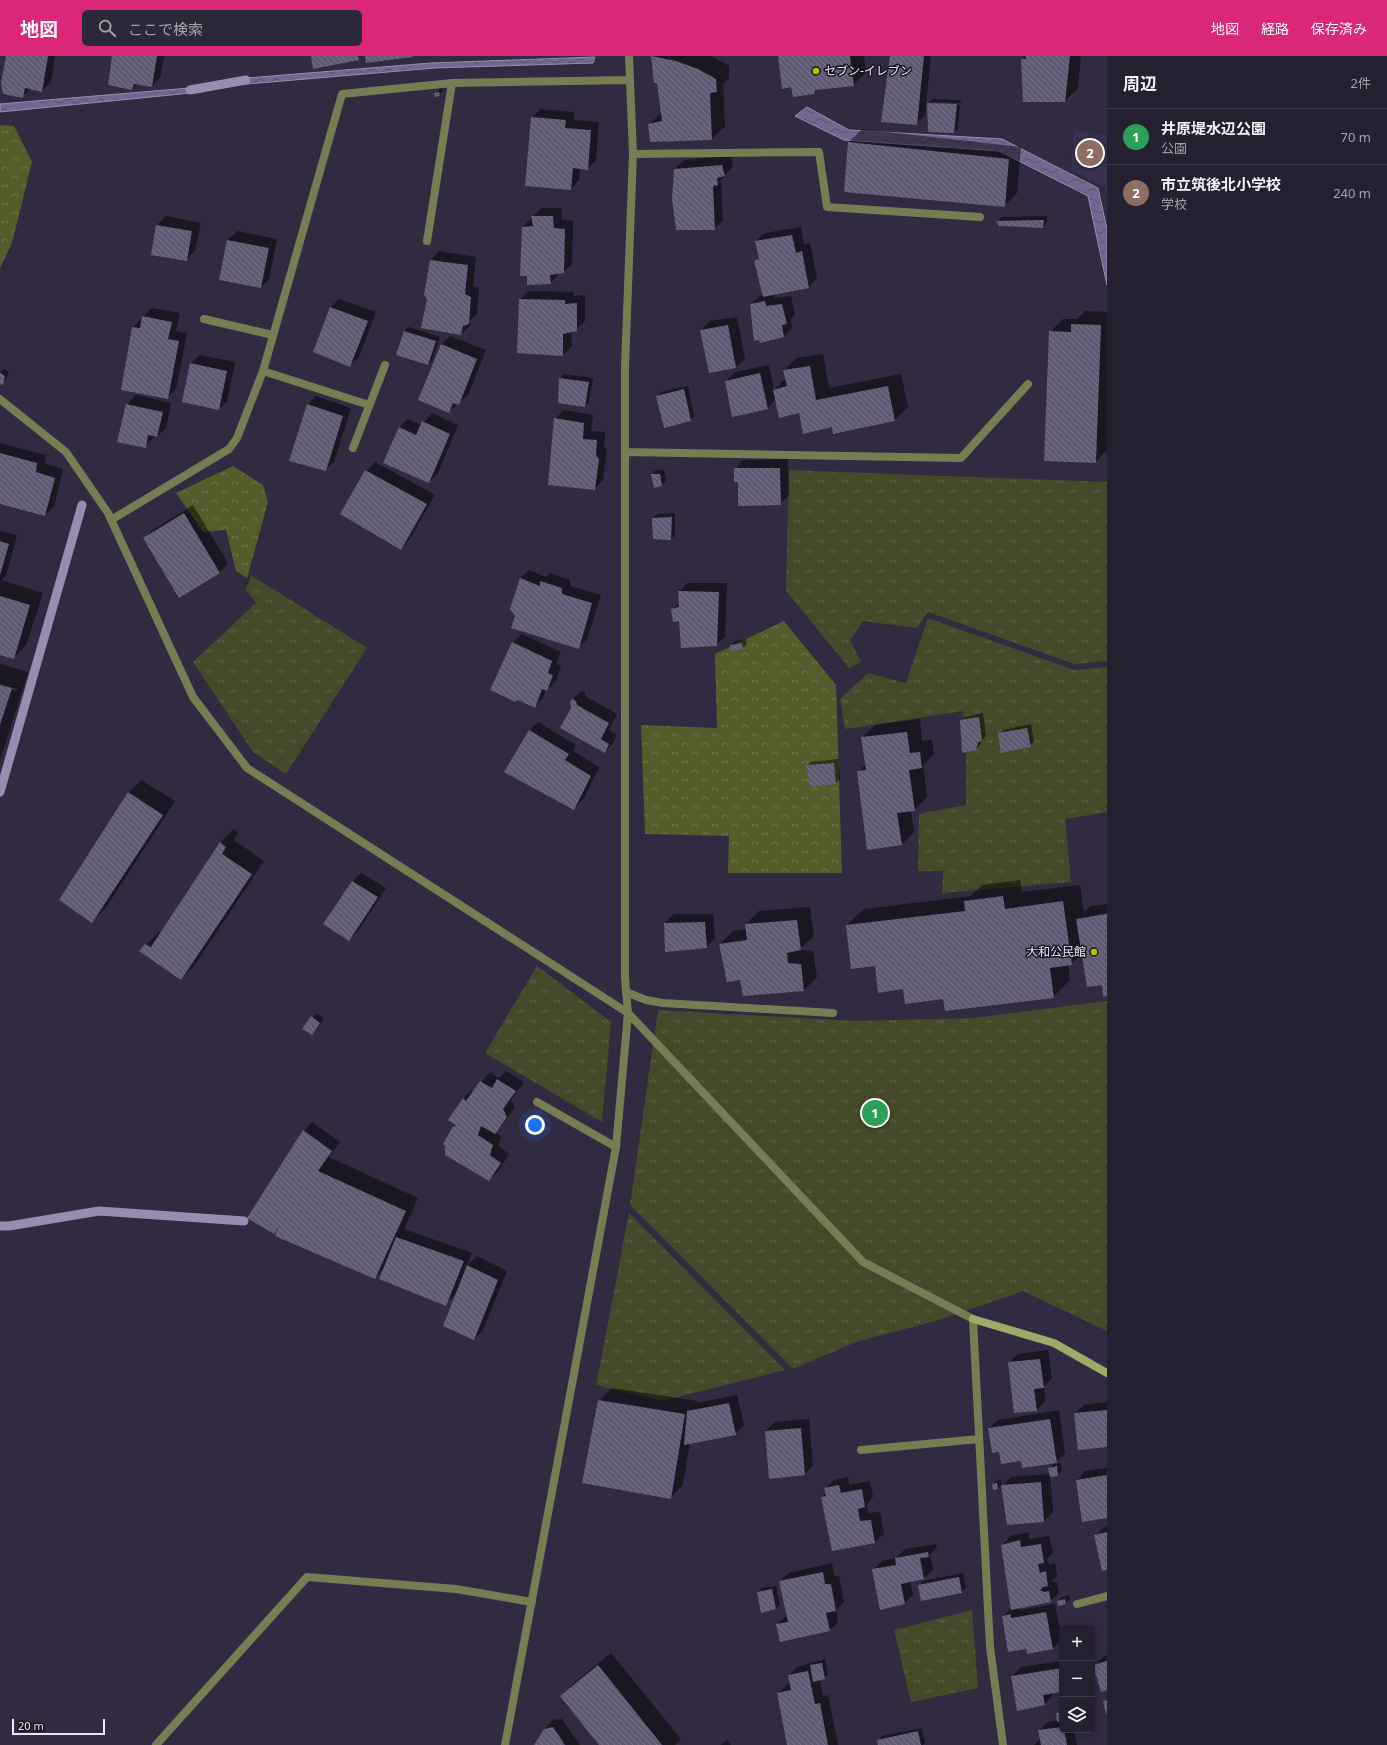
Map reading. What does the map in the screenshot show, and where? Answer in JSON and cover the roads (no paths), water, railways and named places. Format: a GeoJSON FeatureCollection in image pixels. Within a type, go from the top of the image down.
{"type":"FeatureCollection","features":[{"type":"Feature","properties":{"kind":"street"},"geometry":{"type":"LineString","coordinates":[[505,1745],[616,1147],[628,1013],[625,979],[625,367],[633,154],[630,56]]}},
{"type":"Feature","properties":{"kind":"street"},"geometry":{"type":"LineString","coordinates":[[111,520],[229,449],[237,438],[263,371],[342,94],[452,83],[630,80]]}},
{"type":"Feature","properties":{"kind":"street"},"geometry":{"type":"LineString","coordinates":[[427,241],[452,83]]}},
{"type":"Feature","properties":{"kind":"street"},"geometry":{"type":"LineString","coordinates":[[633,154],[819,152],[827,207],[980,217]]}},
{"type":"Feature","properties":{"kind":"street"},"geometry":{"type":"LineString","coordinates":[[204,319],[273,335]]}},
{"type":"Feature","properties":{"kind":"street"},"geometry":{"type":"LineString","coordinates":[[353,448],[385,365]]}},
{"type":"Feature","properties":{"kind":"street"},"geometry":{"type":"LineString","coordinates":[[263,371],[369,406]]}},
{"type":"Feature","properties":{"kind":"street"},"geometry":{"type":"LineString","coordinates":[[625,452],[961,458],[1028,384]]}},
{"type":"Feature","properties":{"kind":"street"},"geometry":{"type":"LineString","coordinates":[[0,399],[66,452],[111,520],[193,697],[247,768],[628,1013],[863,1262],[973,1319],[1054,1343],[1107,1373]]}},
{"type":"Feature","properties":{"kind":"street"},"geometry":{"type":"LineString","coordinates":[[626,992],[646,1000],[663,1003],[833,1013]]}},
{"type":"Feature","properties":{"kind":"street"},"geometry":{"type":"LineString","coordinates":[[537,1102],[616,1147]]}},
{"type":"Feature","properties":{"kind":"street"},"geometry":{"type":"LineString","coordinates":[[973,1319],[990,1647],[1003,1745]]}},
{"type":"Feature","properties":{"kind":"street"},"geometry":{"type":"LineString","coordinates":[[861,1450],[979,1439]]}},
{"type":"Feature","properties":{"kind":"street"},"geometry":{"type":"LineString","coordinates":[[156,1745],[306,1577],[456,1589],[532,1602]]}},
{"type":"Feature","properties":{"kind":"street"},"geometry":{"type":"LineString","coordinates":[[1077,1604],[1107,1596]]}},
{"type":"Feature","properties":{"kind":"water"},"geometry":{"type":"Polygon","coordinates":[[[595,57],[593,63],[435,68],[235,85],[235,79],[431,63],[595,57]]]}},
{"type":"Feature","properties":{"kind":"water"},"geometry":{"type":"Polygon","coordinates":[[[201,87],[201,92],[0,112],[0,104],[201,87]]]}},
{"type":"Feature","properties":{"kind":"water"},"geometry":{"type":"Polygon","coordinates":[[[807,107],[849,130],[1002,139],[1098,188],[1107,229],[1107,285],[1088,196],[999,151],[844,140],[795,116],[807,107]]]}},
{"type":"Feature","properties":{"kind":"waterway"},"geometry":{"type":"LineString","coordinates":[[190,90],[246,80]]}},
{"type":"Feature","properties":{"kind":"waterway"},"geometry":{"type":"LineString","coordinates":[[0,792],[82,505]]}},
{"type":"Feature","properties":{"kind":"waterway"},"geometry":{"type":"LineString","coordinates":[[0,1226],[9,1226],[99,1211],[244,1221]]}},
{"type":"Feature","properties":{"kind":"place","name":"セブン-イレブン"},"geometry":{"type":"Point","coordinates":[816,71]}},
{"type":"Feature","properties":{"kind":"place","name":"市立筑後北小学校"},"geometry":{"type":"Point","coordinates":[1090,153]}},
{"type":"Feature","properties":{"kind":"place","name":"大和公民館"},"geometry":{"type":"Point","coordinates":[1094,952]}},
{"type":"Feature","properties":{"kind":"place","name":"井原堤水辺公園"},"geometry":{"type":"Point","coordinates":[875,1113]}}]}
